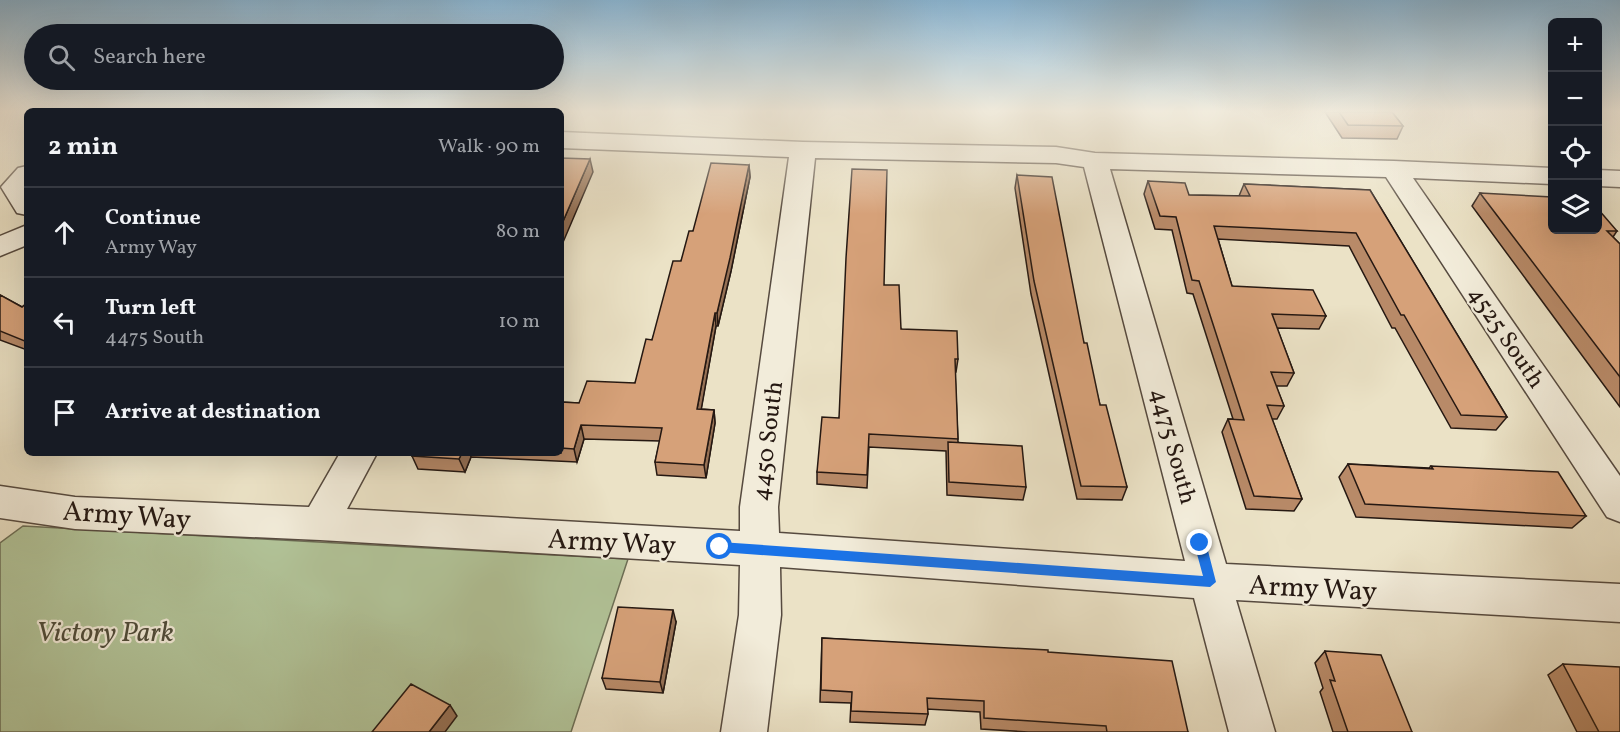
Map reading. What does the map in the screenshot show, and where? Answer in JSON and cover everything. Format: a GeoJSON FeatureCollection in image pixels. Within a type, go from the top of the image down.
{"type":"FeatureCollection","features":[{"type":"Feature","properties":{"kind":"street"},"geometry":{"type":"LineString","coordinates":[[710,146],[1056,155],[1095,161],[1548,176]]}},
{"type":"Feature","properties":{"kind":"street","name":"4450 South"},"geometry":{"type":"LineString","coordinates":[[744,732],[760,615],[759,507],[803,150]]}},
{"type":"Feature","properties":{"kind":"street","name":"4475 South"},"geometry":{"type":"LineString","coordinates":[[1095,161],[1252,732]]}},
{"type":"Feature","properties":{"kind":"street","name":"4525 South"},"geometry":{"type":"LineString","coordinates":[[1394,169],[1620,506]]}},
{"type":"Feature","properties":{"kind":"street"},"geometry":{"type":"LineString","coordinates":[[24,177],[14,187],[24,202]]}},
{"type":"Feature","properties":{"kind":"street"},"geometry":{"type":"LineString","coordinates":[[1602,178],[1620,179]]}},
{"type":"Feature","properties":{"kind":"street"},"geometry":{"type":"LineString","coordinates":[[0,247],[24,235]]}},
{"type":"Feature","properties":{"kind":"street"},"geometry":{"type":"LineString","coordinates":[[320,524],[357,456]]}},
{"type":"Feature","properties":{"kind":"street","name":"Army Way"},"geometry":{"type":"LineString","coordinates":[[0,502],[75,513],[320,524],[759,549],[1210,582],[1620,603]]}},
{"type":"Feature","properties":{"kind":"green space","name":"Victory Park"},"geometry":{"type":"Polygon","coordinates":[[[23,526],[628,559],[571,732],[0,732],[0,543],[23,526]]]}},
{"type":"Feature","properties":{"kind":"building"},"geometry":{"type":"Polygon","coordinates":[[[564,158],[590,159],[564,219],[564,158]]]}},
{"type":"Feature","properties":{"kind":"building"},"geometry":{"type":"Polygon","coordinates":[[[711,163],[749,165],[730,258],[717,313],[715,313],[697,409],[714,410],[704,465],[655,462],[662,428],[581,425],[574,449],[564,448],[564,402],[579,403],[587,381],[635,383],[646,339],[652,340],[673,261],[681,261],[689,231],[693,231],[711,163]]]}},
{"type":"Feature","properties":{"kind":"building"},"geometry":{"type":"Polygon","coordinates":[[[852,169],[887,170],[884,285],[899,285],[901,329],[957,331],[958,359],[955,359],[958,439],[869,434],[867,475],[817,472],[822,417],[839,418],[852,169]]]}},
{"type":"Feature","properties":{"kind":"building"},"geometry":{"type":"Polygon","coordinates":[[[1017,175],[1052,177],[1084,343],[1087,343],[1100,405],[1106,405],[1127,487],[1081,486],[1034,281],[1017,175]]]}},
{"type":"Feature","properties":{"kind":"building"},"geometry":{"type":"Polygon","coordinates":[[[1148,181],[1185,183],[1189,195],[1250,196],[1244,184],[1370,190],[1507,417],[1461,415],[1404,315],[1401,315],[1356,233],[1214,226],[1232,286],[1313,290],[1326,316],[1272,314],[1294,373],[1271,372],[1284,406],[1267,405],[1302,499],[1254,496],[1228,419],[1244,420],[1199,281],[1192,280],[1176,217],[1160,216],[1148,181]]]}},
{"type":"Feature","properties":{"kind":"building"},"geometry":{"type":"Polygon","coordinates":[[[1480,193],[1548,197],[1548,234],[1602,234],[1602,214],[1617,231],[1607,231],[1620,244],[1620,377],[1480,193]]]}},
{"type":"Feature","properties":{"kind":"building"},"geometry":{"type":"Polygon","coordinates":[[[0,295],[22,307],[24,305],[24,341],[0,331],[0,295]]]}},
{"type":"Feature","properties":{"kind":"building"},"geometry":{"type":"Polygon","coordinates":[[[948,442],[1022,446],[1026,487],[949,482],[948,442]]]}},
{"type":"Feature","properties":{"kind":"building"},"geometry":{"type":"Polygon","coordinates":[[[412,456],[460,456],[459,459],[412,456]]]}},
{"type":"Feature","properties":{"kind":"building"},"geometry":{"type":"Polygon","coordinates":[[[1348,464],[1558,472],[1586,516],[1365,504],[1348,464]]]}},
{"type":"Feature","properties":{"kind":"building"},"geometry":{"type":"Polygon","coordinates":[[[618,607],[673,610],[660,682],[602,678],[618,607]]]}},
{"type":"Feature","properties":{"kind":"building"},"geometry":{"type":"Polygon","coordinates":[[[822,638],[1048,650],[1048,652],[1172,661],[1188,732],[1107,732],[1106,726],[984,718],[984,701],[927,698],[928,714],[851,711],[852,692],[821,690],[822,638]]]}},
{"type":"Feature","properties":{"kind":"building"},"geometry":{"type":"Polygon","coordinates":[[[1325,651],[1381,655],[1412,732],[1348,732],[1330,680],[1335,681],[1325,651]]]}},
{"type":"Feature","properties":{"kind":"building"},"geometry":{"type":"Polygon","coordinates":[[[1563,664],[1620,667],[1620,732],[1599,732],[1563,664]]]}},
{"type":"Feature","properties":{"kind":"building"},"geometry":{"type":"Polygon","coordinates":[[[411,684],[450,705],[429,732],[372,732],[411,684]]]}},
{"type":"Feature","properties":{"kind":"route"},"geometry":{"type":"LineString","coordinates":[[720,547],[1210,582],[1200,543]]}}]}
